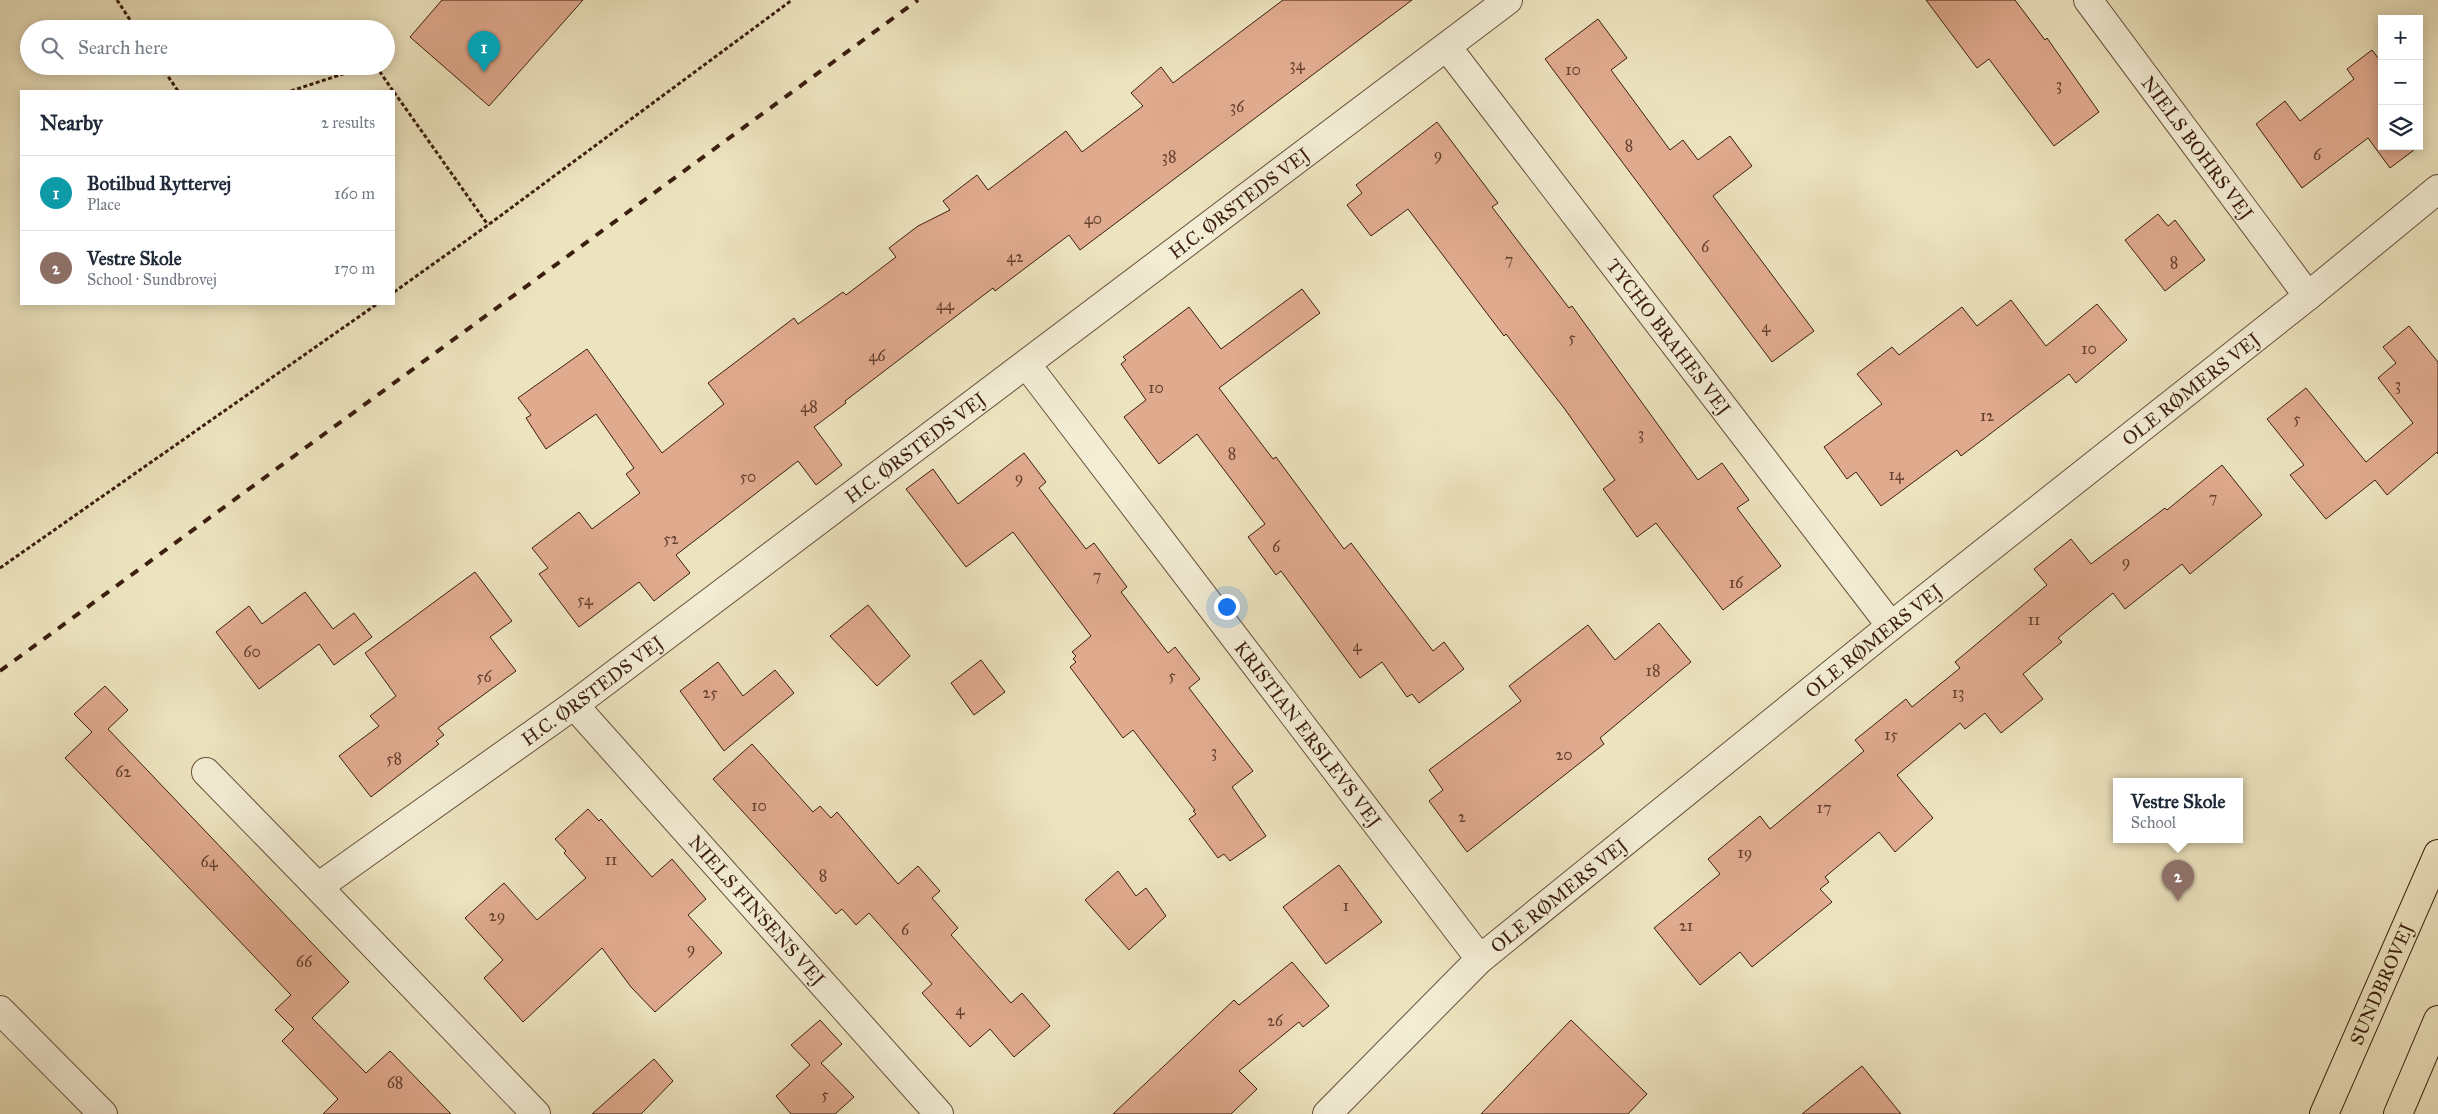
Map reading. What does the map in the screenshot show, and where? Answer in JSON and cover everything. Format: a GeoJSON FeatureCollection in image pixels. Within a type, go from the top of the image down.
{"type":"FeatureCollection","features":[{"type":"Feature","properties":{"kind":"main road","name":"SUNDBROVEJ"},"geometry":{"type":"LineString","coordinates":[[2324,1114],[2438,854]]}},
{"type":"Feature","properties":{"kind":"main road"},"geometry":{"type":"LineString","coordinates":[[2398,1114],[2438,1020]]}},
{"type":"Feature","properties":{"kind":"street","name":"H.C. ØRSTEDS VEJ"},"geometry":{"type":"LineString","coordinates":[[318,887],[574,705],[1027,365],[1508,0]]}},
{"type":"Feature","properties":{"kind":"street","name":"NIELS BOHRS VEJ"},"geometry":{"type":"LineString","coordinates":[[2088,0],[2308,296]]}},
{"type":"Feature","properties":{"kind":"street","name":"TYCHO BRAHES VEJ"},"geometry":{"type":"LineString","coordinates":[[1447,47],[1891,626]]}},
{"type":"Feature","properties":{"kind":"street","name":"OLE RØMERS VEJ"},"geometry":{"type":"LineString","coordinates":[[1327,1114],[1480,959],[1891,626],[2308,296],[2438,190]]}},
{"type":"Feature","properties":{"kind":"street","name":"KRISTIAN ERSLEVS VEJ"},"geometry":{"type":"LineString","coordinates":[[1027,365],[1480,959]]}},
{"type":"Feature","properties":{"kind":"street","name":"NIELS FINSENS VEJ"},"geometry":{"type":"LineString","coordinates":[[574,705],[939,1114]]}},
{"type":"Feature","properties":{"kind":"street"},"geometry":{"type":"LineString","coordinates":[[206,772],[536,1114]]}},
{"type":"Feature","properties":{"kind":"street"},"geometry":{"type":"LineString","coordinates":[[0,1010],[103,1114]]}},
{"type":"Feature","properties":{"kind":"path"},"geometry":{"type":"LineString","coordinates":[[117,0],[130,20]]}},
{"type":"Feature","properties":{"kind":"path"},"geometry":{"type":"LineString","coordinates":[[395,291],[488,226],[792,0]]}},
{"type":"Feature","properties":{"kind":"path"},"geometry":{"type":"LineString","coordinates":[[167,75],[177,90]]}},
{"type":"Feature","properties":{"kind":"path"},"geometry":{"type":"LineString","coordinates":[[293,90],[339,75]]}},
{"type":"Feature","properties":{"kind":"path"},"geometry":{"type":"LineString","coordinates":[[382,75],[393,90]]}},
{"type":"Feature","properties":{"kind":"path"},"geometry":{"type":"LineString","coordinates":[[395,93],[488,226]]}},
{"type":"Feature","properties":{"kind":"path"},"geometry":{"type":"LineString","coordinates":[[0,568],[376,305]]}},
{"type":"Feature","properties":{"kind":"building"},"geometry":{"type":"Polygon","coordinates":[[[442,0],[583,0],[489,106],[410,37],[442,0]]]}},
{"type":"Feature","properties":{"kind":"building"},"geometry":{"type":"Polygon","coordinates":[[[1283,0],[1412,0],[1080,250],[1069,235],[995,291],[993,288],[845,401],[846,403],[814,427],[842,465],[816,485],[798,461],[676,555],[690,573],[654,601],[639,582],[579,627],[539,574],[548,568],[532,548],[579,512],[592,529],[640,493],[626,474],[634,468],[596,414],[546,449],[526,418],[531,415],[518,398],[587,349],[662,453],[724,404],[708,383],[794,318],[798,324],[843,292],[846,295],[896,257],[889,248],[918,226],[950,210],[943,201],[977,175],[988,190],[1066,131],[1082,152],[1143,106],[1131,93],[1161,67],[1173,83],[1283,0]]]}},
{"type":"Feature","properties":{"kind":"building"},"geometry":{"type":"Polygon","coordinates":[[[1926,0],[2015,0],[2045,40],[2047,38],[2099,112],[2054,146],[1989,59],[1977,68],[1926,0]]]}},
{"type":"Feature","properties":{"kind":"building"},"geometry":{"type":"Polygon","coordinates":[[[1598,19],[1627,58],[1611,70],[1670,150],[1683,140],[1698,160],[1730,136],[1752,166],[1713,196],[1814,331],[1772,362],[1545,59],[1598,19]]]}},
{"type":"Feature","properties":{"kind":"building"},"geometry":{"type":"Polygon","coordinates":[[[2372,50],[2378,58],[2378,150],[2414,150],[2390,168],[2368,138],[2302,188],[2256,124],[2285,101],[2300,121],[2354,79],[2347,69],[2372,50]]]}},
{"type":"Feature","properties":{"kind":"building"},"geometry":{"type":"Polygon","coordinates":[[[1437,122],[1498,203],[1492,207],[1569,308],[1572,306],[1698,480],[1722,463],[1749,500],[1737,508],[1781,566],[1723,610],[1656,523],[1637,537],[1603,489],[1615,480],[1564,408],[1506,334],[1504,336],[1408,209],[1371,236],[1347,205],[1362,193],[1356,185],[1437,122]]]}},
{"type":"Feature","properties":{"kind":"building"},"geometry":{"type":"Polygon","coordinates":[[[2158,214],[2168,226],[2175,220],[2205,260],[2165,291],[2125,240],[2158,214]]]}},
{"type":"Feature","properties":{"kind":"building"},"geometry":{"type":"Polygon","coordinates":[[[1302,289],[1320,313],[1219,388],[1273,459],[1276,457],[1344,549],[1351,543],[1433,651],[1444,642],[1464,669],[1419,703],[1412,694],[1407,697],[1382,662],[1360,678],[1281,571],[1276,575],[1248,537],[1265,524],[1197,434],[1159,464],[1124,417],[1146,400],[1121,364],[1126,360],[1123,357],[1189,307],[1221,349],[1302,289]]]}},
{"type":"Feature","properties":{"kind":"building"},"geometry":{"type":"Polygon","coordinates":[[[2011,300],[2046,346],[2097,304],[2127,340],[2076,383],[2069,374],[1961,456],[1957,450],[1881,506],[1856,472],[1847,479],[1824,447],[1882,404],[1857,374],[1892,347],[1899,355],[1962,307],[1977,326],[2011,300]]]}},
{"type":"Feature","properties":{"kind":"building"},"geometry":{"type":"Polygon","coordinates":[[[2409,326],[2438,362],[2438,454],[2437,452],[2387,495],[2375,480],[2326,519],[2290,475],[2304,465],[2267,419],[2306,388],[2366,462],[2413,423],[2378,378],[2396,363],[2383,347],[2409,326]]]}},
{"type":"Feature","properties":{"kind":"building"},"geometry":{"type":"Polygon","coordinates":[[[1024,453],[1046,482],[1039,488],[1086,549],[1094,543],[1127,587],[1121,592],[1168,653],[1175,647],[1200,679],[1189,688],[1253,771],[1232,787],[1266,836],[1230,861],[1224,854],[1218,858],[1189,819],[1196,814],[1193,811],[1195,810],[1133,730],[1123,738],[1070,667],[1076,662],[1073,659],[1076,656],[1072,652],[1091,636],[1013,532],[966,567],[906,489],[933,469],[958,504],[1024,453]]]}},
{"type":"Feature","properties":{"kind":"building"},"geometry":{"type":"Polygon","coordinates":[[[2222,465],[2262,515],[2190,574],[2182,564],[2125,609],[2113,593],[2058,638],[2062,642],[2023,674],[2043,699],[2001,733],[1985,713],[1965,729],[1960,723],[1897,775],[1933,818],[1895,852],[1879,832],[1825,877],[1829,882],[1820,889],[1832,902],[1752,967],[1740,952],[1700,985],[1654,928],[1720,874],[1708,859],[1760,816],[1770,829],[1864,751],[1855,740],[1906,699],[1912,707],[1960,668],[1955,662],[2047,585],[2034,569],[2071,539],[2091,564],[2165,508],[2167,510],[2222,465]]]}},
{"type":"Feature","properties":{"kind":"building"},"geometry":{"type":"Polygon","coordinates":[[[475,572],[512,621],[490,637],[516,671],[438,728],[444,735],[436,741],[439,744],[371,797],[339,756],[379,726],[370,716],[396,696],[365,653],[475,572]]]}},
{"type":"Feature","properties":{"kind":"building"},"geometry":{"type":"Polygon","coordinates":[[[305,592],[333,629],[354,613],[372,637],[334,665],[319,644],[259,689],[216,632],[249,606],[262,624],[305,592]]]}},
{"type":"Feature","properties":{"kind":"building"},"geometry":{"type":"Polygon","coordinates":[[[868,605],[910,656],[877,686],[830,636],[868,605]]]}},
{"type":"Feature","properties":{"kind":"building"},"geometry":{"type":"Polygon","coordinates":[[[1659,623],[1691,662],[1600,738],[1604,744],[1467,852],[1429,801],[1443,790],[1429,770],[1521,701],[1509,686],[1588,625],[1615,660],[1659,623]]]}},
{"type":"Feature","properties":{"kind":"building"},"geometry":{"type":"Polygon","coordinates":[[[981,660],[1005,692],[974,715],[951,683],[981,660]]]}},
{"type":"Feature","properties":{"kind":"building"},"geometry":{"type":"Polygon","coordinates":[[[718,662],[743,696],[775,670],[794,693],[724,751],[680,691],[718,662]]]}},
{"type":"Feature","properties":{"kind":"building"},"geometry":{"type":"Polygon","coordinates":[[[105,686],[128,710],[108,729],[349,982],[312,1018],[366,1073],[390,1051],[451,1114],[323,1114],[338,1099],[282,1041],[294,1029],[275,1010],[291,995],[65,758],[92,732],[74,714],[105,686]]]}},
{"type":"Feature","properties":{"kind":"building"},"geometry":{"type":"Polygon","coordinates":[[[752,744],[813,812],[820,806],[831,818],[837,812],[898,884],[918,866],[940,891],[932,898],[958,928],[951,935],[1011,1003],[1022,993],[1050,1026],[1014,1057],[990,1029],[970,1047],[922,993],[932,984],[869,913],[856,925],[842,909],[836,914],[713,779],[752,744]]]}},
{"type":"Feature","properties":{"kind":"building"},"geometry":{"type":"Polygon","coordinates":[[[588,809],[599,821],[601,819],[652,877],[672,859],[706,899],[688,915],[722,953],[655,1012],[631,987],[602,948],[523,1022],[484,978],[503,960],[465,918],[504,883],[537,920],[586,878],[564,853],[566,851],[555,839],[588,809]]]}},
{"type":"Feature","properties":{"kind":"building"},"geometry":{"type":"Polygon","coordinates":[[[1339,865],[1382,922],[1326,964],[1283,907],[1339,865]]]}},
{"type":"Feature","properties":{"kind":"building"},"geometry":{"type":"Polygon","coordinates":[[[1118,871],[1136,896],[1146,888],[1166,916],[1129,950],[1085,900],[1118,871]]]}},
{"type":"Feature","properties":{"kind":"building"},"geometry":{"type":"Polygon","coordinates":[[[1292,962],[1329,1006],[1303,1027],[1299,1022],[1239,1071],[1257,1089],[1231,1114],[1113,1114],[1234,1000],[1239,1005],[1292,962]]]}},
{"type":"Feature","properties":{"kind":"building"},"geometry":{"type":"Polygon","coordinates":[[[820,1020],[842,1044],[821,1063],[854,1097],[835,1114],[791,1114],[776,1096],[810,1065],[791,1045],[820,1020]]]}},
{"type":"Feature","properties":{"kind":"building"},"geometry":{"type":"Polygon","coordinates":[[[1571,1020],[1647,1094],[1628,1114],[1481,1114],[1571,1020]]]}},
{"type":"Feature","properties":{"kind":"building"},"geometry":{"type":"Polygon","coordinates":[[[654,1059],[673,1081],[641,1114],[592,1114],[654,1059]]]}},
{"type":"Feature","properties":{"kind":"building"},"geometry":{"type":"Polygon","coordinates":[[[1862,1066],[1901,1114],[1802,1114],[1862,1066]]]}},
{"type":"Feature","properties":{"kind":"railway"},"geometry":{"type":"LineString","coordinates":[[0,671],[918,0]]}},
{"type":"Feature","properties":{"kind":"place","name":"Botilbud Ryttervej"},"geometry":{"type":"Point","coordinates":[484,72]}},
{"type":"Feature","properties":{"kind":"place","name":"Vestre Skole"},"geometry":{"type":"Point","coordinates":[2178,901]}}]}
